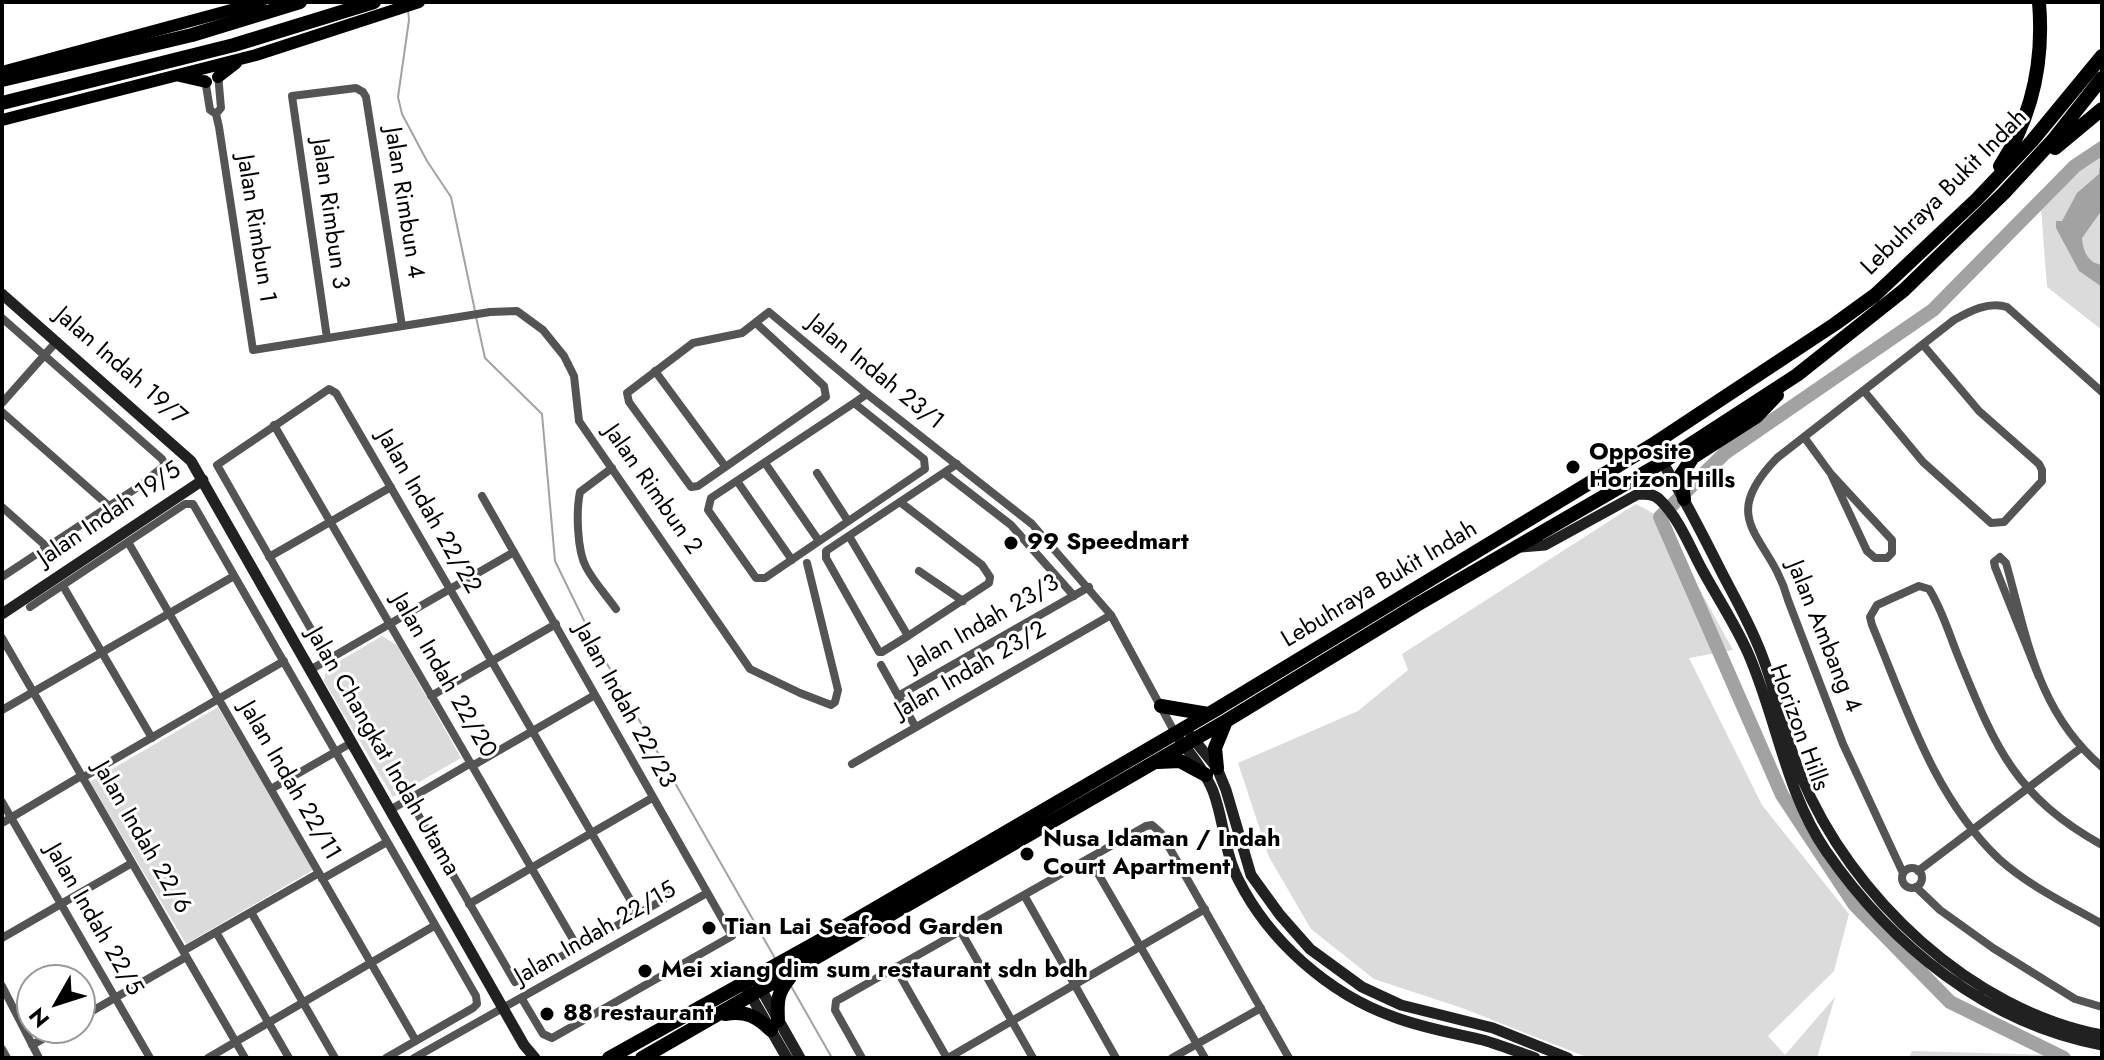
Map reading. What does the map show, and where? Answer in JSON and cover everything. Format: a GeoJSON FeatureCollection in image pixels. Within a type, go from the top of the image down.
{"type":"FeatureCollection","features":[{"type":"Feature","properties":{"kind":"highway"},"geometry":{"type":"LineString","coordinates":[[2,80],[192,35],[300,2]]}},
{"type":"Feature","properties":{"kind":"highway"},"geometry":{"type":"LineString","coordinates":[[1977,199],[2010,149],[2034,92],[2042,42],[2039,2]]}},
{"type":"Feature","properties":{"kind":"highway"},"geometry":{"type":"LineString","coordinates":[[2,103],[222,48],[368,4]]}},
{"type":"Feature","properties":{"kind":"highway","name":"Lebuhraya Bukit Indah"},"geometry":{"type":"LineString","coordinates":[[609,1058],[752,987],[774,981],[793,964],[1182,733],[1208,714],[1652,445],[1835,324],[1875,295],[1977,199],[2032,141],[2102,56]]}},
{"type":"Feature","properties":{"kind":"highway","name":"Lebuhraya Bukit Indah"},"geometry":{"type":"LineString","coordinates":[[793,964],[1151,762],[1182,733],[1226,721],[1663,462],[1797,375],[1904,290],[2004,193],[2053,140],[2102,78]]}},
{"type":"Feature","properties":{"kind":"highway"},"geometry":{"type":"LineString","coordinates":[[2004,193],[2102,109]]}},
{"type":"Feature","properties":{"kind":"highway"},"geometry":{"type":"LineString","coordinates":[[1684,499],[1681,475],[1693,457],[1757,416],[1797,375]]}},
{"type":"Feature","properties":{"kind":"highway"},"geometry":{"type":"LineString","coordinates":[[1161,706],[1208,714]]}},
{"type":"Feature","properties":{"kind":"highway"},"geometry":{"type":"LineString","coordinates":[[1151,762],[1180,761],[1211,771],[1215,748],[1226,721]]}},
{"type":"Feature","properties":{"kind":"highway"},"geometry":{"type":"LineString","coordinates":[[712,1017],[744,1012],[775,1026],[774,981],[793,964]]}},
{"type":"Feature","properties":{"kind":"highway","name":"Lebuhraya Bukit Indah"},"geometry":{"type":"LineString","coordinates":[[642,1058],[712,1017],[752,987]]}},
{"type":"Feature","properties":{"kind":"main road"},"geometry":{"type":"LineString","coordinates":[[2,72],[261,2]]}},
{"type":"Feature","properties":{"kind":"main road"},"geometry":{"type":"LineString","coordinates":[[2,120],[177,75],[212,76],[241,59],[419,2]]}},
{"type":"Feature","properties":{"kind":"main road"},"geometry":{"type":"LineString","coordinates":[[239,9],[229,21],[231,33],[240,46],[256,55]]}},
{"type":"Feature","properties":{"kind":"main road"},"geometry":{"type":"LineString","coordinates":[[197,21],[212,76]]}},
{"type":"Feature","properties":{"kind":"main road"},"geometry":{"type":"LineString","coordinates":[[145,34],[155,38],[164,50],[166,62],[157,80]]}},
{"type":"Feature","properties":{"kind":"street","name":"Jalan Rimbun 1"},"geometry":{"type":"LineString","coordinates":[[212,76],[210,110],[216,114],[253,350]]}},
{"type":"Feature","properties":{"kind":"street","name":"Jalan Rimbun 3"},"geometry":{"type":"LineString","coordinates":[[327,338],[292,96],[360,89]]}},
{"type":"Feature","properties":{"kind":"street","name":"Jalan Rimbun 4"},"geometry":{"type":"LineString","coordinates":[[360,89],[366,97],[402,326]]}},
{"type":"Feature","properties":{"kind":"street","name":"Jalan Indah 19/7"},"geometry":{"type":"LineString","coordinates":[[2,294],[185,454],[203,480]]}},
{"type":"Feature","properties":{"kind":"street","name":"Jalan Ambang 4"},"geometry":{"type":"LineString","coordinates":[[1903,873],[1843,744],[1788,600],[1783,579],[1749,519],[1750,493],[1760,475],[1777,458],[1967,312],[1993,305],[2007,307],[2102,392]]}},
{"type":"Feature","properties":{"kind":"street","name":"Jalan Rimbun 2"},"geometry":{"type":"LineString","coordinates":[[253,350],[490,312],[517,311],[543,330],[564,356],[574,376],[579,421],[750,669],[831,705],[838,697],[838,690],[807,563]]}},
{"type":"Feature","properties":{"kind":"street","name":"Jalan Indah 23/1"},"geometry":{"type":"LineString","coordinates":[[757,324],[769,312],[1032,524],[1111,615],[1161,706],[1182,733]]}},
{"type":"Feature","properties":{"kind":"street"},"geometry":{"type":"LineString","coordinates":[[2,318],[162,459],[165,465],[161,471],[2,577]]}},
{"type":"Feature","properties":{"kind":"street"},"geometry":{"type":"LineString","coordinates":[[757,324],[824,386],[827,394],[698,486],[689,485],[627,398],[631,389],[655,371],[693,343],[742,333],[757,324]]}},
{"type":"Feature","properties":{"kind":"street"},"geometry":{"type":"LineString","coordinates":[[2,403],[57,341]]}},
{"type":"Feature","properties":{"kind":"street"},"geometry":{"type":"LineString","coordinates":[[1864,391],[1923,462],[1991,523],[2004,522],[2042,481],[2042,470],[1979,411],[1924,346]]}},
{"type":"Feature","properties":{"kind":"street"},"geometry":{"type":"LineString","coordinates":[[655,371],[725,466]]}},
{"type":"Feature","properties":{"kind":"street","name":"Jalan Indah 22/22"},"geometry":{"type":"LineString","coordinates":[[274,425],[326,389],[336,393],[638,913]]}},
{"type":"Feature","properties":{"kind":"street"},"geometry":{"type":"LineString","coordinates":[[854,403],[924,459],[926,466],[765,578],[756,578],[708,506],[711,498],[867,394]]}},
{"type":"Feature","properties":{"kind":"street"},"geometry":{"type":"LineString","coordinates":[[2,412],[109,506]]}},
{"type":"Feature","properties":{"kind":"street"},"geometry":{"type":"LineString","coordinates":[[274,425],[217,465],[328,659]]}},
{"type":"Feature","properties":{"kind":"street","name":"Jalan Indah 22/20"},"geometry":{"type":"LineString","coordinates":[[274,425],[578,948]]}},
{"type":"Feature","properties":{"kind":"street"},"geometry":{"type":"LineString","coordinates":[[1804,437],[1831,474],[1892,540],[1892,553],[1887,558],[1875,558],[1867,551],[1831,474]]}},
{"type":"Feature","properties":{"kind":"street","name":"Horizon Hills"},"geometry":{"type":"LineString","coordinates":[[1652,445],[1684,499],[1757,644],[1801,776],[1837,844],[1894,919],[1959,973],[2023,1010],[2102,1035]]}},
{"type":"Feature","properties":{"kind":"street"},"geometry":{"type":"LineString","coordinates":[[765,463],[819,541]]}},
{"type":"Feature","properties":{"kind":"street"},"geometry":{"type":"LineString","coordinates":[[900,502],[988,572],[989,583],[879,652],[826,558],[826,551],[957,464]]}},
{"type":"Feature","properties":{"kind":"street"},"geometry":{"type":"LineString","coordinates":[[612,468],[580,492],[577,506],[586,567],[616,609]]}},
{"type":"Feature","properties":{"kind":"street"},"geometry":{"type":"LineString","coordinates":[[817,473],[848,521]]}},
{"type":"Feature","properties":{"kind":"street"},"geometry":{"type":"LineString","coordinates":[[944,473],[1011,525],[1074,596]]}},
{"type":"Feature","properties":{"kind":"street","name":"Jalan Indah 19/5"},"geometry":{"type":"LineString","coordinates":[[2,614],[203,480]]}},
{"type":"Feature","properties":{"kind":"street","name":"Jalan Changkat Indah Utama"},"geometry":{"type":"LineString","coordinates":[[203,480],[524,1045],[535,1058]]}},
{"type":"Feature","properties":{"kind":"street"},"geometry":{"type":"LineString","coordinates":[[737,481],[792,560]]}},
{"type":"Feature","properties":{"kind":"street"},"geometry":{"type":"LineString","coordinates":[[269,557],[391,487]]}},
{"type":"Feature","properties":{"kind":"street","name":"Horizon Hills"},"geometry":{"type":"LineString","coordinates":[[1516,547],[1545,545],[1638,494],[1649,493],[1658,497],[1676,523],[1748,653],[1789,779],[1825,849],[1884,925],[1951,982],[2018,1019],[2102,1045]]}},
{"type":"Feature","properties":{"kind":"street","name":"Jalan Indah 22/23"},"geometry":{"type":"LineString","coordinates":[[482,496],[732,936],[549,1039],[522,999]]}},
{"type":"Feature","properties":{"kind":"street"},"geometry":{"type":"LineString","coordinates":[[30,607],[191,503],[476,996],[477,1004],[386,1058]]}},
{"type":"Feature","properties":{"kind":"street"},"geometry":{"type":"LineString","coordinates":[[2,507],[47,547]]}},
{"type":"Feature","properties":{"kind":"street"},"geometry":{"type":"LineString","coordinates":[[849,536],[908,636]]}},
{"type":"Feature","properties":{"kind":"street","name":"Jalan Indah 22/11"},"geometry":{"type":"LineString","coordinates":[[128,542],[416,1041]]}},
{"type":"Feature","properties":{"kind":"street"},"geometry":{"type":"LineString","coordinates":[[310,670],[514,552]]}},
{"type":"Feature","properties":{"kind":"street"},"geometry":{"type":"LineString","coordinates":[[2039,677],[2006,563],[2000,557],[1994,562],[1995,567],[2039,677],[2056,715],[2081,748],[2102,767]]}},
{"type":"Feature","properties":{"kind":"street"},"geometry":{"type":"LineString","coordinates":[[919,571],[963,601]]}},
{"type":"Feature","properties":{"kind":"street"},"geometry":{"type":"LineString","coordinates":[[2,710],[234,576]]}},
{"type":"Feature","properties":{"kind":"street"},"geometry":{"type":"LineString","coordinates":[[63,586],[152,738]]}},
{"type":"Feature","properties":{"kind":"street"},"geometry":{"type":"LineString","coordinates":[[2102,845],[2070,827],[2029,790],[2008,764],[1988,729],[1929,589],[1919,586],[1877,605],[1870,617],[1932,768],[1948,796],[1972,830],[2000,860],[2036,886],[2102,924]]}},
{"type":"Feature","properties":{"kind":"street","name":"Jalan Indah 23/3"},"geometry":{"type":"LineString","coordinates":[[898,696],[1089,587]]}},
{"type":"Feature","properties":{"kind":"street","name":"Jalan Indah 23/2"},"geometry":{"type":"LineString","coordinates":[[852,764],[1111,615]]}},
{"type":"Feature","properties":{"kind":"street"},"geometry":{"type":"LineString","coordinates":[[431,696],[556,624]]}},
{"type":"Feature","properties":{"kind":"street","name":"Jalan Indah 22/6"},"geometry":{"type":"LineString","coordinates":[[2,638],[245,1058]]}},
{"type":"Feature","properties":{"kind":"street"},"geometry":{"type":"LineString","coordinates":[[2,823],[284,661]]}},
{"type":"Feature","properties":{"kind":"street"},"geometry":{"type":"LineString","coordinates":[[881,665],[915,726]]}},
{"type":"Feature","properties":{"kind":"street"},"geometry":{"type":"LineString","coordinates":[[390,810],[595,695]]}},
{"type":"Feature","properties":{"kind":"street"},"geometry":{"type":"LineString","coordinates":[[1182,733],[1226,790],[1251,875],[1310,949],[1362,987],[1401,1005],[1493,1028],[1568,1058]]}},
{"type":"Feature","properties":{"kind":"street"},"geometry":{"type":"LineString","coordinates":[[271,789],[351,743]]}},
{"type":"Feature","properties":{"kind":"street"},"geometry":{"type":"LineString","coordinates":[[1918,871],[2081,748]]}},
{"type":"Feature","properties":{"kind":"street"},"geometry":{"type":"LineString","coordinates":[[1211,771],[1227,849],[1238,879],[1268,925],[1320,977],[1355,1000],[1395,1018],[1487,1041],[1535,1058]]}},
{"type":"Feature","properties":{"kind":"street"},"geometry":{"type":"LineString","coordinates":[[469,904],[652,798]]}},
{"type":"Feature","properties":{"kind":"street"},"geometry":{"type":"LineString","coordinates":[[409,799],[515,982],[663,900],[667,895],[665,889]]}},
{"type":"Feature","properties":{"kind":"street","name":"Jalan Indah 22/5"},"geometry":{"type":"LineString","coordinates":[[2,802],[150,1058]]}},
{"type":"Feature","properties":{"kind":"street"},"geometry":{"type":"LineString","coordinates":[[862,1058],[835,1010],[836,1001],[1152,825],[1161,833],[1289,1058]]}},
{"type":"Feature","properties":{"kind":"street"},"geometry":{"type":"LineString","coordinates":[[96,1009],[216,932],[387,842]]}},
{"type":"Feature","properties":{"kind":"street"},"geometry":{"type":"LineString","coordinates":[[1089,858],[1205,1058]]}},
{"type":"Feature","properties":{"kind":"street"},"geometry":{"type":"LineString","coordinates":[[2,938],[132,863]]}},
{"type":"Feature","properties":{"kind":"street"},"geometry":{"type":"LineString","coordinates":[[1916,887],[1921,879],[1918,871],[1910,868],[1903,873],[1904,884],[1916,887],[1940,910],[1993,948],[2075,999],[2102,1007]]}},
{"type":"Feature","properties":{"kind":"street","name":"Jalan Indah 22/15"},"geometry":{"type":"LineString","coordinates":[[414,1058],[707,893]]}},
{"type":"Feature","properties":{"kind":"street"},"geometry":{"type":"LineString","coordinates":[[1024,895],[1116,1058]]}},
{"type":"Feature","properties":{"kind":"street"},"geometry":{"type":"LineString","coordinates":[[895,967],[947,1058],[1205,909]]}},
{"type":"Feature","properties":{"kind":"street"},"geometry":{"type":"LineString","coordinates":[[251,912],[335,1058]]}},
{"type":"Feature","properties":{"kind":"street"},"geometry":{"type":"LineString","coordinates":[[208,1058],[434,926]]}},
{"type":"Feature","properties":{"kind":"street"},"geometry":{"type":"LineString","coordinates":[[960,930],[1033,1058]]}},
{"type":"Feature","properties":{"kind":"street"},"geometry":{"type":"LineString","coordinates":[[216,932],[289,1058]]}},
{"type":"Feature","properties":{"kind":"street"},"geometry":{"type":"LineString","coordinates":[[2,986],[39,1058]]}},
{"type":"Feature","properties":{"kind":"street"},"geometry":{"type":"LineString","coordinates":[[752,987],[775,1026],[800,1058]]}},
{"type":"Feature","properties":{"kind":"street"},"geometry":{"type":"LineString","coordinates":[[1172,1058],[1261,1008]]}},
{"type":"Feature","properties":{"kind":"street"},"geometry":{"type":"LineString","coordinates":[[775,1026],[787,1058]]}},
{"type":"Feature","properties":{"kind":"street","name":"Jalan Changkat Indah Utama"},"geometry":{"type":"LineString","coordinates":[[524,1045],[527,1058]]}},
{"type":"Feature","properties":{"kind":"street"},"geometry":{"type":"LineString","coordinates":[[2,1049],[7,1058]]}},
{"type":"Feature","properties":{"kind":"shaded area"},"geometry":{"type":"Polygon","coordinates":[[[2102,147],[2102,330],[2047,287],[2041,207],[2102,147]]]}},
{"type":"Feature","properties":{"kind":"shaded area"},"geometry":{"type":"Polygon","coordinates":[[[2100,164],[2102,210],[2082,238],[2087,256],[2102,265],[2102,287],[2079,271],[2056,228],[2056,221],[2062,221],[2077,193],[2099,174],[2100,164]]]}},
{"type":"Feature","properties":{"kind":"shaded area"},"geometry":{"type":"Polygon","coordinates":[[[1636,504],[1660,517],[1733,650],[1689,658],[1762,805],[1849,914],[1834,971],[1768,1036],[1785,1055],[1835,997],[1817,1058],[1589,1058],[1462,1008],[1374,979],[1311,929],[1269,857],[1238,763],[1358,711],[1408,670],[1402,654],[1636,504]]]}},
{"type":"Feature","properties":{"kind":"shaded area"},"geometry":{"type":"Polygon","coordinates":[[[382,636],[397,645],[461,758],[393,797],[324,681],[326,669],[382,636]]]}},
{"type":"Feature","properties":{"kind":"shaded area"},"geometry":{"type":"Polygon","coordinates":[[[218,707],[313,870],[186,944],[90,782],[218,707]]]}},
{"type":"Feature","properties":{"kind":"shaded area"},"geometry":{"type":"Polygon","coordinates":[[[1912,1051],[2055,1055],[2064,1058],[1909,1058],[1912,1051]]]}},
{"type":"Feature","properties":{"kind":"waterway"},"geometry":{"type":"LineString","coordinates":[[408,10],[398,97],[402,114],[451,197],[475,311]]}},
{"type":"Feature","properties":{"kind":"waterway"},"geometry":{"type":"LineString","coordinates":[[2064,1058],[1950,1002],[1854,904],[1782,795],[1660,517],[1725,453],[1933,310],[2075,166],[2102,148]]}},
{"type":"Feature","properties":{"kind":"waterway"},"geometry":{"type":"LineString","coordinates":[[476,317],[485,358],[542,414],[555,561],[594,641],[776,960]]}},
{"type":"Feature","properties":{"kind":"waterway"},"geometry":{"type":"LineString","coordinates":[[791,986],[832,1058]]}},
{"type":"Feature","properties":{"kind":"place","name":"Opposite Horizon Hills"},"geometry":{"type":"Point","coordinates":[1573,467]}},
{"type":"Feature","properties":{"kind":"place","name":"99 Speedmart"},"geometry":{"type":"Point","coordinates":[1011,543]}},
{"type":"Feature","properties":{"kind":"place","name":"Nusa Idaman / Indah Court Apartment"},"geometry":{"type":"Point","coordinates":[1027,854]}},
{"type":"Feature","properties":{"kind":"place","name":"Tian Lai Seafood Garden"},"geometry":{"type":"Point","coordinates":[709,928]}},
{"type":"Feature","properties":{"kind":"place","name":"Mei xiang dim sum restaurant sdn bdh"},"geometry":{"type":"Point","coordinates":[645,971]}},
{"type":"Feature","properties":{"kind":"place","name":"88 restaurant"},"geometry":{"type":"Point","coordinates":[547,1014]}}]}
